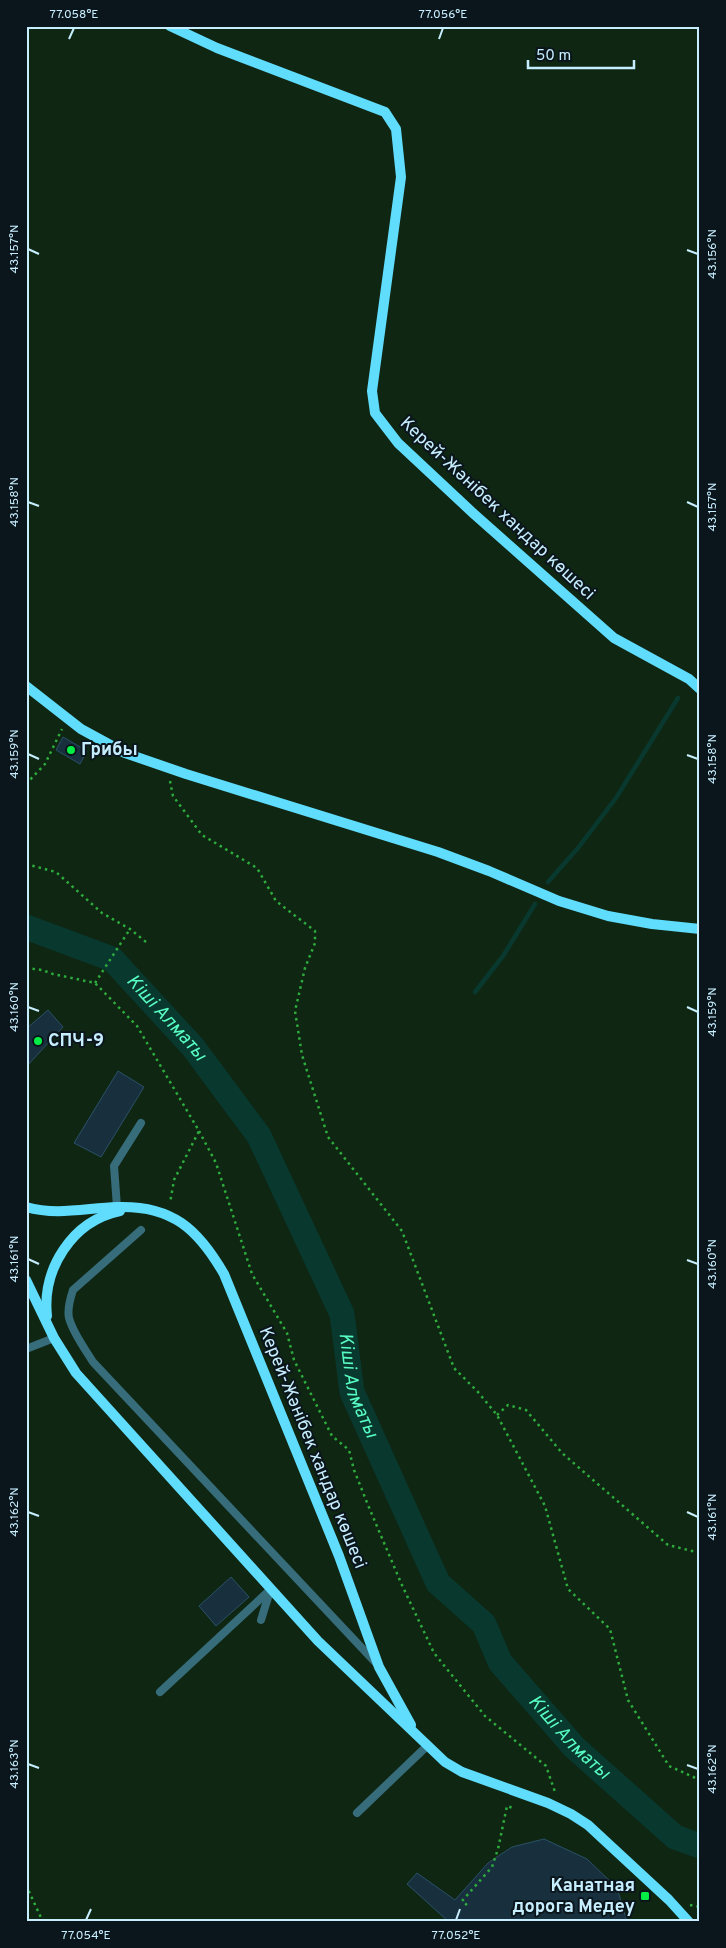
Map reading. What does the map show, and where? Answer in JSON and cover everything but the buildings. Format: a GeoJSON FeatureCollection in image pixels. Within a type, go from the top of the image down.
{"type":"FeatureCollection","features":[{"type":"Feature","properties":{"kind":"street","name":"Керей-Жәнібек хандар көшесі"},"geometry":{"type":"LineString","coordinates":[[170,26],[217,48],[385,112],[396,129],[401,177],[372,390],[375,413],[398,443],[577,607],[614,638],[690,679],[700,689]]}},
{"type":"Feature","properties":{"kind":"street"},"geometry":{"type":"LineString","coordinates":[[26,686],[81,729],[125,753],[186,774],[438,852],[489,871],[559,901],[608,916],[652,924],[700,929]]}},
{"type":"Feature","properties":{"kind":"street","name":"Керей-Жәнібек хандар көшесі"},"geometry":{"type":"LineString","coordinates":[[26,1207],[51,1212],[117,1207],[154,1209],[168,1214],[183,1223],[210,1250],[224,1274],[339,1556],[379,1667],[416,1735]]}},
{"type":"Feature","properties":{"kind":"street","name":"Керей-Жәнібек хандар көшесі"},"geometry":{"type":"LineString","coordinates":[[48,1324],[45,1300],[47,1286],[53,1266],[68,1244],[88,1225],[101,1218],[117,1212],[140,1208]]}},
{"type":"Feature","properties":{"kind":"street","name":"Керей-Жәнібек хандар көшесі"},"geometry":{"type":"LineString","coordinates":[[26,1280],[54,1338],[76,1374],[318,1641],[445,1762],[462,1772],[548,1803],[572,1814],[588,1825],[670,1900],[689,1922]]}},
{"type":"Feature","properties":{"kind":"lane"},"geometry":{"type":"LineString","coordinates":[[117,1207],[114,1166],[141,1122]]}},
{"type":"Feature","properties":{"kind":"lane"},"geometry":{"type":"LineString","coordinates":[[141,1230],[73,1290],[69,1302],[69,1318],[93,1362],[379,1667]]}},
{"type":"Feature","properties":{"kind":"lane"},"geometry":{"type":"LineString","coordinates":[[26,1348],[54,1338]]}},
{"type":"Feature","properties":{"kind":"lane"},"geometry":{"type":"LineString","coordinates":[[261,1620],[271,1589]]}},
{"type":"Feature","properties":{"kind":"lane"},"geometry":{"type":"LineString","coordinates":[[160,1692],[271,1589]]}},
{"type":"Feature","properties":{"kind":"lane"},"geometry":{"type":"LineString","coordinates":[[357,1814],[427,1746]]}},
{"type":"Feature","properties":{"kind":"path"},"geometry":{"type":"LineString","coordinates":[[26,784],[45,764],[62,729]]}},
{"type":"Feature","properties":{"kind":"path"},"geometry":{"type":"LineString","coordinates":[[170,780],[173,796],[202,835],[257,868],[276,901],[315,931],[315,943],[305,968],[295,1011],[302,1055],[328,1137],[402,1231],[454,1368],[478,1392],[497,1415],[545,1506],[568,1589],[610,1629],[628,1700],[668,1766],[700,1780]]}},
{"type":"Feature","properties":{"kind":"path"},"geometry":{"type":"LineString","coordinates":[[26,864],[56,872],[102,913],[130,929],[146,942]]}},
{"type":"Feature","properties":{"kind":"path"},"geometry":{"type":"LineString","coordinates":[[95,983],[130,929]]}},
{"type":"Feature","properties":{"kind":"path"},"geometry":{"type":"LineString","coordinates":[[26,968],[95,983],[137,1026],[216,1163],[252,1274],[287,1333],[294,1360],[332,1436],[349,1450],[354,1470],[368,1505],[401,1583],[434,1653],[485,1716],[546,1766],[555,1792]]}},
{"type":"Feature","properties":{"kind":"path"},"geometry":{"type":"LineString","coordinates":[[168,1214],[174,1180],[199,1131]]}},
{"type":"Feature","properties":{"kind":"path"},"geometry":{"type":"LineString","coordinates":[[497,1415],[508,1404],[526,1410],[562,1452],[668,1545],[700,1553]]}},
{"type":"Feature","properties":{"kind":"path"},"geometry":{"type":"LineString","coordinates":[[467,1905],[462,1901],[492,1868],[507,1806],[513,1808]]}},
{"type":"Feature","properties":{"kind":"path"},"geometry":{"type":"LineString","coordinates":[[26,1885],[43,1922]]}},
{"type":"Feature","properties":{"kind":"path"},"geometry":{"type":"LineString","coordinates":[[690,1905],[700,1907]]}},
{"type":"Feature","properties":{"kind":"green space"},"geometry":{"type":"Polygon","coordinates":[[[26,26],[700,26],[700,1922],[26,1922],[26,26]]]}},
{"type":"Feature","properties":{"kind":"waterway"},"geometry":{"type":"LineString","coordinates":[[548,882],[578,848],[616,798],[678,698]]}},
{"type":"Feature","properties":{"kind":"waterway"},"geometry":{"type":"LineString","coordinates":[[475,992],[503,956],[535,904]]}},
{"type":"Feature","properties":{"kind":"waterway","name":"Кіші Алматы"},"geometry":{"type":"LineString","coordinates":[[26,927],[112,959],[193,1047],[259,1136],[342,1314],[352,1392],[438,1583],[484,1624],[500,1662],[574,1747],[675,1837],[700,1846]]}},
{"type":"Feature","properties":{"kind":"place","name":"Грибы"},"geometry":{"type":"Point","coordinates":[71,750]}},
{"type":"Feature","properties":{"kind":"place","name":"СПЧ-9"},"geometry":{"type":"Point","coordinates":[38,1041]}},
{"type":"Feature","properties":{"kind":"place","name":"Канатная дорога Медеу"},"geometry":{"type":"Point","coordinates":[645,1896]}}]}
